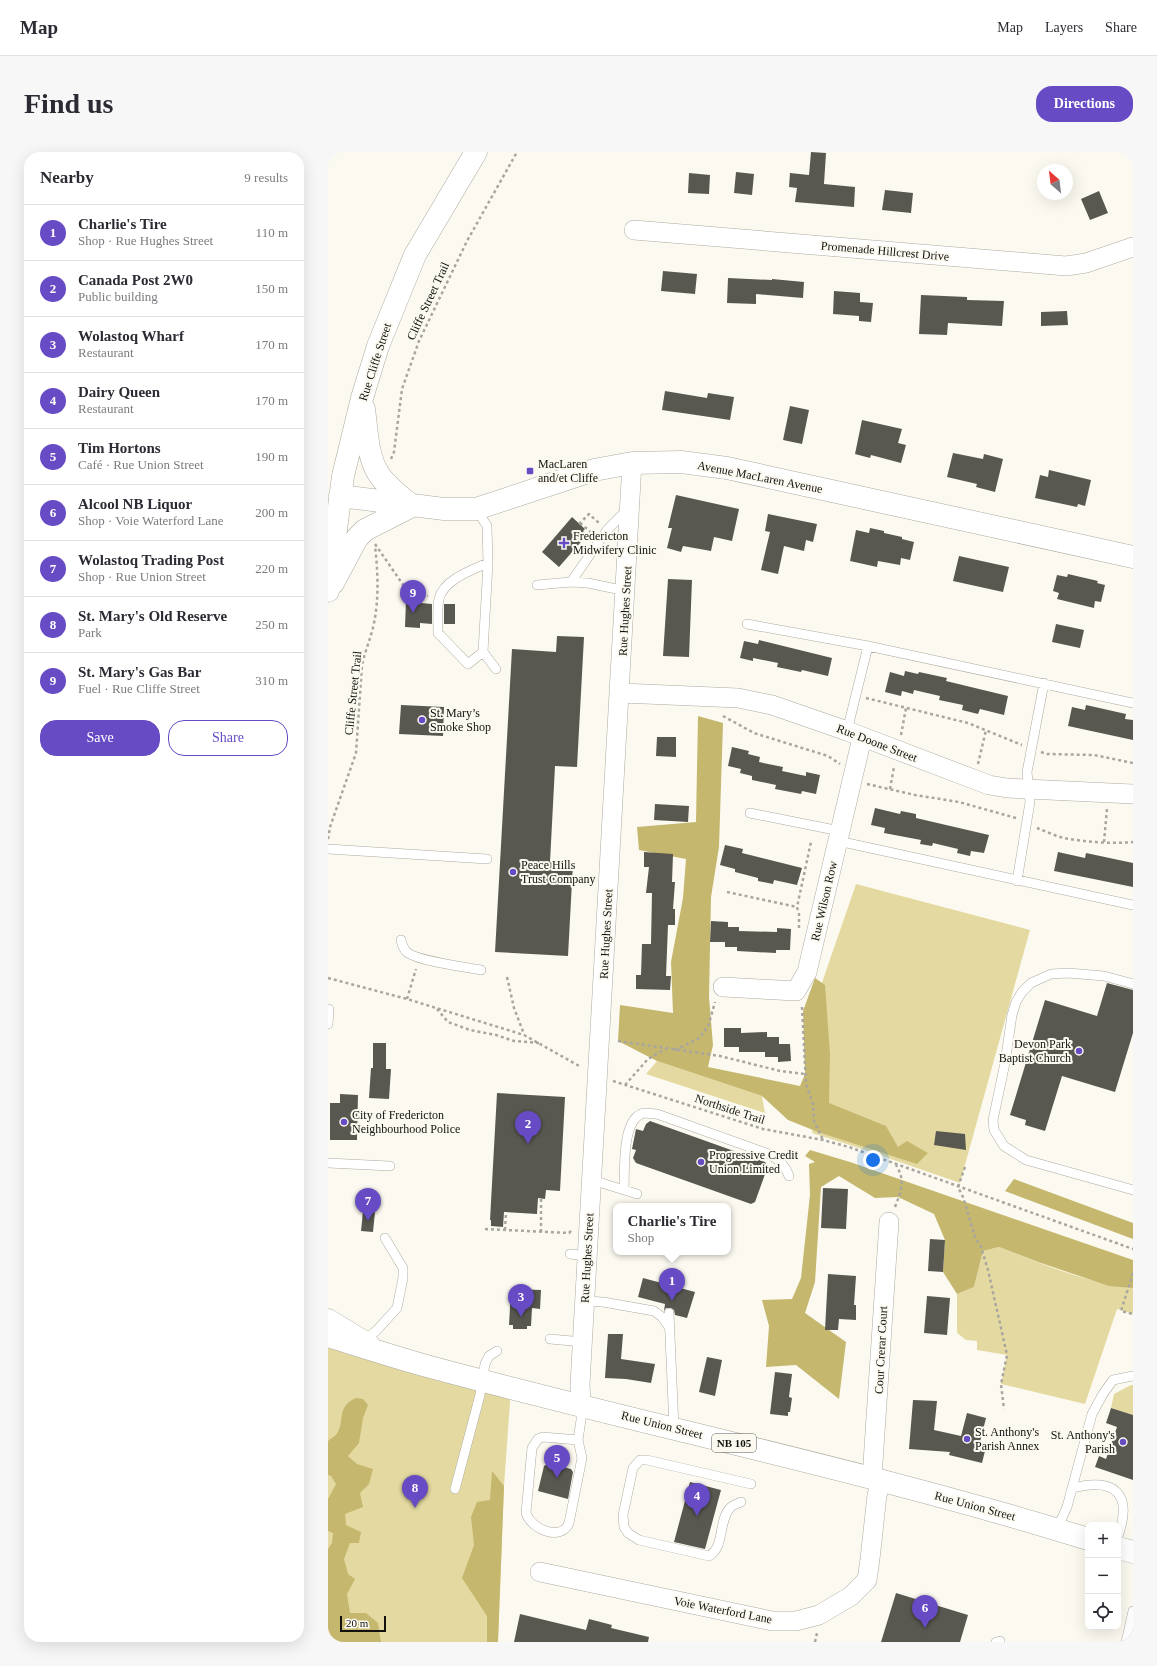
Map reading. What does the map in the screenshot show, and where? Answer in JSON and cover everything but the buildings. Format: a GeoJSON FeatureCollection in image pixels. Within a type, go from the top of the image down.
{"type":"FeatureCollection","features":[{"type":"Feature","properties":{"kind":"main road","name":"Rue Cliffe Street"},"geometry":{"type":"LineString","coordinates":[[328,592],[343,476],[362,398],[378,346],[415,255],[476,152]]}},
{"type":"Feature","properties":{"kind":"main road"},"geometry":{"type":"LineString","coordinates":[[328,592],[357,538],[365,530],[412,506],[385,482],[378,473],[371,457],[362,398]]}},
{"type":"Feature","properties":{"kind":"main road","name":"Avenue MacLaren Avenue"},"geometry":{"type":"LineString","coordinates":[[340,496],[412,506],[444,509],[476,509],[594,470],[632,463],[681,462],[727,468],[1133,556]]}},
{"type":"Feature","properties":{"kind":"main road"},"geometry":{"type":"LineString","coordinates":[[328,1320],[371,1346]]}},
{"type":"Feature","properties":{"kind":"main road","name":"Rue Union Street"},"geometry":{"type":"LineString","coordinates":[[328,1336],[371,1346],[421,1364],[482,1380],[877,1479],[1085,1538]]}},
{"type":"Feature","properties":{"kind":"main road"},"geometry":{"type":"LineString","coordinates":[[1121,1549],[1133,1552]]}},
{"type":"Feature","properties":{"kind":"street","name":"Promenade Hillcrest Drive"},"geometry":{"type":"LineString","coordinates":[[634,230],[1066,266],[1086,263],[1133,248]]}},
{"type":"Feature","properties":{"kind":"street","name":"Rue Hughes Street"},"geometry":{"type":"LineString","coordinates":[[581,1405],[580,1384],[585,1301],[579,1255],[590,1210],[621,693],[632,463]]}},
{"type":"Feature","properties":{"kind":"street","name":"Rue Doone Street"},"geometry":{"type":"LineString","coordinates":[[621,693],[738,698],[772,705],[855,734],[899,743],[989,785],[1028,789],[1133,794]]}},
{"type":"Feature","properties":{"kind":"street","name":"Rue Wilson Row"},"geometry":{"type":"LineString","coordinates":[[723,987],[796,991],[807,972],[853,776],[855,734]]}},
{"type":"Feature","properties":{"kind":"street","name":"Cour Crerar Court"},"geometry":{"type":"LineString","coordinates":[[877,1479],[889,1222]]}},
{"type":"Feature","properties":{"kind":"street","name":"Voie Waterford Lane"},"geometry":{"type":"LineString","coordinates":[[540,1572],[772,1621],[796,1621],[818,1615],[851,1596],[866,1580],[870,1560],[877,1495],[877,1479]]}},
{"type":"Feature","properties":{"kind":"lane"},"geometry":{"type":"LineString","coordinates":[[571,582],[607,530],[631,507]]}},
{"type":"Feature","properties":{"kind":"lane"},"geometry":{"type":"LineString","coordinates":[[476,509],[487,526],[488,563],[483,652],[496,669]]}},
{"type":"Feature","properties":{"kind":"lane"},"geometry":{"type":"LineString","coordinates":[[483,652],[468,664],[438,633],[439,598],[444,590],[455,579],[488,563]]}},
{"type":"Feature","properties":{"kind":"lane"},"geometry":{"type":"LineString","coordinates":[[537,585],[571,582],[588,583],[626,590]]}},
{"type":"Feature","properties":{"kind":"lane"},"geometry":{"type":"LineString","coordinates":[[747,624],[868,646],[1133,703]]}},
{"type":"Feature","properties":{"kind":"lane"},"geometry":{"type":"LineString","coordinates":[[855,734],[856,696],[868,646]]}},
{"type":"Feature","properties":{"kind":"lane"},"geometry":{"type":"LineString","coordinates":[[1018,881],[1030,802],[1027,772],[1044,683]]}},
{"type":"Feature","properties":{"kind":"lane"},"geometry":{"type":"LineString","coordinates":[[750,813],[1018,881],[1133,905]]}},
{"type":"Feature","properties":{"kind":"lane"},"geometry":{"type":"LineString","coordinates":[[328,849],[487,859]]}},
{"type":"Feature","properties":{"kind":"lane"},"geometry":{"type":"LineString","coordinates":[[401,940],[405,950],[410,955],[440,963],[480,970]]}},
{"type":"Feature","properties":{"kind":"lane"},"geometry":{"type":"LineString","coordinates":[[1133,984],[1104,976],[1068,973],[1052,974],[1031,983],[1022,992],[1016,1002],[1012,1015],[1005,1063],[993,1120],[994,1130],[1004,1146],[1026,1160],[1133,1190]]}},
{"type":"Feature","properties":{"kind":"lane"},"geometry":{"type":"LineString","coordinates":[[328,1024],[329,1010]]}},
{"type":"Feature","properties":{"kind":"lane"},"geometry":{"type":"LineString","coordinates":[[624,1190],[627,1135],[633,1121],[644,1113],[657,1114],[769,1154],[779,1160],[786,1168],[789,1176]]}},
{"type":"Feature","properties":{"kind":"lane"},"geometry":{"type":"LineString","coordinates":[[328,1163],[390,1166]]}},
{"type":"Feature","properties":{"kind":"lane"},"geometry":{"type":"LineString","coordinates":[[592,1180],[637,1194]]}},
{"type":"Feature","properties":{"kind":"lane"},"geometry":{"type":"LineString","coordinates":[[371,1346],[377,1330],[397,1308],[403,1278],[403,1268],[385,1238]]}},
{"type":"Feature","properties":{"kind":"lane"},"geometry":{"type":"LineString","coordinates":[[585,1301],[603,1302],[654,1311],[662,1317],[669,1327]]}},
{"type":"Feature","properties":{"kind":"lane"},"geometry":{"type":"LineString","coordinates":[[669,1313],[674,1428]]}},
{"type":"Feature","properties":{"kind":"lane"},"geometry":{"type":"LineString","coordinates":[[550,1339],[583,1342]]}},
{"type":"Feature","properties":{"kind":"lane"},"geometry":{"type":"LineString","coordinates":[[455,1489],[480,1396],[485,1364],[489,1356],[497,1351]]}},
{"type":"Feature","properties":{"kind":"lane"},"geometry":{"type":"LineString","coordinates":[[1057,1529],[1067,1507],[1073,1488],[1092,1414],[1102,1394],[1113,1380],[1133,1376]]}},
{"type":"Feature","properties":{"kind":"lane"},"geometry":{"type":"LineString","coordinates":[[578,1440],[548,1436],[538,1439],[534,1444],[532,1448],[526,1513],[527,1518],[534,1526],[558,1533],[567,1528],[570,1524],[582,1458],[578,1440],[581,1420],[581,1405]]}},
{"type":"Feature","properties":{"kind":"lane"},"geometry":{"type":"LineString","coordinates":[[741,1502],[730,1508],[726,1514],[715,1551],[709,1556],[633,1537],[628,1533],[623,1521],[633,1468],[640,1460],[647,1460],[751,1484]]}},
{"type":"Feature","properties":{"kind":"lane"},"geometry":{"type":"LineString","coordinates":[[1073,1488],[1095,1484],[1119,1490],[1124,1499],[1126,1508],[1121,1530]]}},
{"type":"Feature","properties":{"kind":"lane"},"geometry":{"type":"LineString","coordinates":[[1126,1642],[1133,1611]]}},
{"type":"Feature","properties":{"kind":"path","name":"Cliffe Street Trail"},"geometry":{"type":"LineString","coordinates":[[390,462],[394,452],[402,389],[419,341],[467,241],[517,152]]}},
{"type":"Feature","properties":{"kind":"path"},"geometry":{"type":"LineString","coordinates":[[586,527],[580,524],[589,514],[607,530]]}},
{"type":"Feature","properties":{"kind":"path","name":"Cliffe Street Trail"},"geometry":{"type":"LineString","coordinates":[[328,841],[330,827],[356,753],[362,665],[374,625],[376,608],[377,564],[375,544],[408,592],[439,598]]}},
{"type":"Feature","properties":{"kind":"path"},"geometry":{"type":"LineString","coordinates":[[856,696],[968,723],[1047,754],[1094,755],[1133,762]]}},
{"type":"Feature","properties":{"kind":"path"},"geometry":{"type":"LineString","coordinates":[[890,789],[906,708]]}},
{"type":"Feature","properties":{"kind":"path"},"geometry":{"type":"LineString","coordinates":[[720,715],[726,716],[754,733],[828,756],[860,782],[915,795],[959,802],[1019,818],[1062,838],[1104,842],[1133,842]]}},
{"type":"Feature","properties":{"kind":"path"},"geometry":{"type":"LineString","coordinates":[[978,765],[986,730]]}},
{"type":"Feature","properties":{"kind":"path"},"geometry":{"type":"LineString","coordinates":[[1104,842],[1108,793]]}},
{"type":"Feature","properties":{"kind":"path"},"geometry":{"type":"LineString","coordinates":[[728,892],[797,906]]}},
{"type":"Feature","properties":{"kind":"path"},"geometry":{"type":"LineString","coordinates":[[407,1000],[416,969]]}},
{"type":"Feature","properties":{"kind":"path"},"geometry":{"type":"LineString","coordinates":[[507,977],[514,1008],[524,1035]]}},
{"type":"Feature","properties":{"kind":"path"},"geometry":{"type":"LineString","coordinates":[[328,978],[437,1008],[524,1035],[541,1043],[582,1068]]}},
{"type":"Feature","properties":{"kind":"path"},"geometry":{"type":"LineString","coordinates":[[675,1050],[698,1039],[708,1027],[713,1005],[723,987]]}},
{"type":"Feature","properties":{"kind":"path"},"geometry":{"type":"LineString","coordinates":[[437,1008],[448,1022],[470,1030],[496,1035],[514,1041],[541,1043]]}},
{"type":"Feature","properties":{"kind":"path"},"geometry":{"type":"LineString","coordinates":[[618,1041],[720,1056],[780,1071],[805,1074]]}},
{"type":"Feature","properties":{"kind":"path"},"geometry":{"type":"LineString","coordinates":[[625,1085],[648,1060],[666,1049]]}},
{"type":"Feature","properties":{"kind":"path","name":"Northside Trail"},"geometry":{"type":"LineString","coordinates":[[611,1080],[764,1129],[823,1140],[849,1147],[1133,1249]]}},
{"type":"Feature","properties":{"kind":"path"},"geometry":{"type":"LineString","coordinates":[[889,1222],[903,1180],[902,1174],[896,1164]]}},
{"type":"Feature","properties":{"kind":"path"},"geometry":{"type":"LineString","coordinates":[[965,1167],[958,1187],[963,1197],[976,1240],[980,1244],[988,1270],[1007,1355],[1002,1384],[1004,1409]]}},
{"type":"Feature","properties":{"kind":"path"},"geometry":{"type":"LineString","coordinates":[[541,1199],[541,1232]]}},
{"type":"Feature","properties":{"kind":"path"},"geometry":{"type":"LineString","coordinates":[[486,1229],[569,1234],[590,1210]]}},
{"type":"Feature","properties":{"kind":"path"},"geometry":{"type":"LineString","coordinates":[[505,1230],[506,1212]]}},
{"type":"Feature","properties":{"kind":"path"},"geometry":{"type":"LineString","coordinates":[[1133,1273],[1121,1311],[1133,1314]]}},
{"type":"Feature","properties":{"kind":"path"},"geometry":{"type":"LineString","coordinates":[[328,1639],[335,1642]]}},
{"type":"Feature","properties":{"kind":"shaded area"},"geometry":{"type":"Polygon","coordinates":[[[698,716],[723,723],[719,847],[711,897],[709,997],[713,1045],[708,1067],[800,1086],[805,1074],[803,1011],[815,978],[825,985],[830,1054],[829,1103],[886,1126],[898,1147],[907,1141],[928,1153],[917,1164],[818,1132],[788,1120],[762,1096],[657,1061],[618,1041],[620,1005],[673,1013],[671,962],[683,898],[686,859],[639,850],[637,827],[696,822],[698,716]]]}},
{"type":"Feature","properties":{"kind":"shaded area"},"geometry":{"type":"Polygon","coordinates":[[[856,884],[1030,930],[960,1183],[812,1133],[815,1119],[817,997],[856,884]]]}},
{"type":"Feature","properties":{"kind":"shaded area"},"geometry":{"type":"Polygon","coordinates":[[[657,1061],[762,1096],[765,1113],[646,1074],[657,1061]]]}},
{"type":"Feature","properties":{"kind":"shaded area"},"geometry":{"type":"Polygon","coordinates":[[[810,1150],[850,1162],[1133,1260],[1133,1288],[1109,1286],[999,1247],[983,1251],[974,1287],[957,1294],[943,1272],[945,1240],[934,1214],[898,1197],[875,1198],[839,1176],[821,1187],[815,1282],[805,1313],[846,1342],[839,1399],[796,1365],[766,1367],[769,1326],[762,1300],[792,1299],[801,1278],[810,1195],[809,1164],[815,1162],[805,1156],[810,1150]]]}},
{"type":"Feature","properties":{"kind":"shaded area"},"geometry":{"type":"Polygon","coordinates":[[[1014,1179],[1133,1223],[1133,1239],[1005,1191],[1014,1179]]]}},
{"type":"Feature","properties":{"kind":"shaded area"},"geometry":{"type":"Polygon","coordinates":[[[999,1247],[1048,1266],[1082,1277],[1116,1286],[1133,1288],[1133,1314],[1117,1309],[1085,1404],[1001,1384],[1007,1355],[977,1350],[977,1341],[966,1340],[957,1333],[957,1294],[974,1287],[983,1251],[999,1247]]]}},
{"type":"Feature","properties":{"kind":"shaded area"},"geometry":{"type":"Polygon","coordinates":[[[328,1336],[511,1388],[504,1486],[498,1642],[328,1642],[328,1336]]]}},
{"type":"Feature","properties":{"kind":"shaded area"},"geometry":{"type":"Polygon","coordinates":[[[1133,1385],[1133,1415],[1111,1408],[1114,1394],[1133,1385]]]}},
{"type":"Feature","properties":{"kind":"shaded area"},"geometry":{"type":"Polygon","coordinates":[[[356,1398],[363,1399],[368,1405],[363,1418],[359,1443],[348,1456],[357,1464],[373,1469],[369,1484],[360,1493],[363,1507],[345,1514],[346,1525],[361,1532],[359,1543],[350,1543],[344,1559],[348,1574],[355,1579],[347,1594],[350,1613],[366,1613],[378,1623],[381,1642],[328,1642],[328,1549],[332,1543],[333,1533],[328,1531],[328,1499],[336,1484],[331,1476],[328,1475],[328,1441],[336,1435],[339,1430],[345,1406],[356,1398]]]}},
{"type":"Feature","properties":{"kind":"shaded area"},"geometry":{"type":"Polygon","coordinates":[[[492,1471],[504,1486],[498,1642],[487,1642],[487,1616],[462,1578],[474,1545],[471,1517],[477,1502],[490,1500],[492,1471]]]}},
{"type":"Feature","properties":{"kind":"place","name":"MacLaren and/et Cliffe"},"geometry":{"type":"Point","coordinates":[530,471]}},
{"type":"Feature","properties":{"kind":"place","name":"Fredericton Midwifery Clinic"},"geometry":{"type":"Point","coordinates":[564,543]}},
{"type":"Feature","properties":{"kind":"place","name":"St. Mary's Gas Bar"},"geometry":{"type":"Point","coordinates":[413,613]}},
{"type":"Feature","properties":{"kind":"place","name":"St. Mary’s Smoke Shop"},"geometry":{"type":"Point","coordinates":[422,720]}},
{"type":"Feature","properties":{"kind":"place","name":"Peace Hills Trust Company"},"geometry":{"type":"Point","coordinates":[513,872]}},
{"type":"Feature","properties":{"kind":"place","name":"Devon Park Baptist Church"},"geometry":{"type":"Point","coordinates":[1079,1051]}},
{"type":"Feature","properties":{"kind":"place","name":"City of Fredericton Neighbourhood Police"},"geometry":{"type":"Point","coordinates":[344,1122]}},
{"type":"Feature","properties":{"kind":"place","name":"Canada Post 2W0"},"geometry":{"type":"Point","coordinates":[528,1144]}},
{"type":"Feature","properties":{"kind":"place","name":"Progressive Credit Union Limited"},"geometry":{"type":"Point","coordinates":[701,1162]}},
{"type":"Feature","properties":{"kind":"place","name":"Wolastoq Trading Post"},"geometry":{"type":"Point","coordinates":[368,1221]}},
{"type":"Feature","properties":{"kind":"place","name":"Charlie's Tire"},"geometry":{"type":"Point","coordinates":[672,1301]}},
{"type":"Feature","properties":{"kind":"place","name":"Wolastoq Wharf"},"geometry":{"type":"Point","coordinates":[521,1317]}},
{"type":"Feature","properties":{"kind":"place","name":"St. Anthony's Parish Annex"},"geometry":{"type":"Point","coordinates":[967,1439]}},
{"type":"Feature","properties":{"kind":"place","name":"St. Anthony's Parish"},"geometry":{"type":"Point","coordinates":[1123,1442]}},
{"type":"Feature","properties":{"kind":"place","name":"Tim Hortons"},"geometry":{"type":"Point","coordinates":[557,1478]}},
{"type":"Feature","properties":{"kind":"place","name":"St. Mary's Old Reserve"},"geometry":{"type":"Point","coordinates":[415,1508]}},
{"type":"Feature","properties":{"kind":"place","name":"Dairy Queen"},"geometry":{"type":"Point","coordinates":[697,1516]}},
{"type":"Feature","properties":{"kind":"place","name":"Alcool NB Liquor"},"geometry":{"type":"Point","coordinates":[925,1628]}}]}
